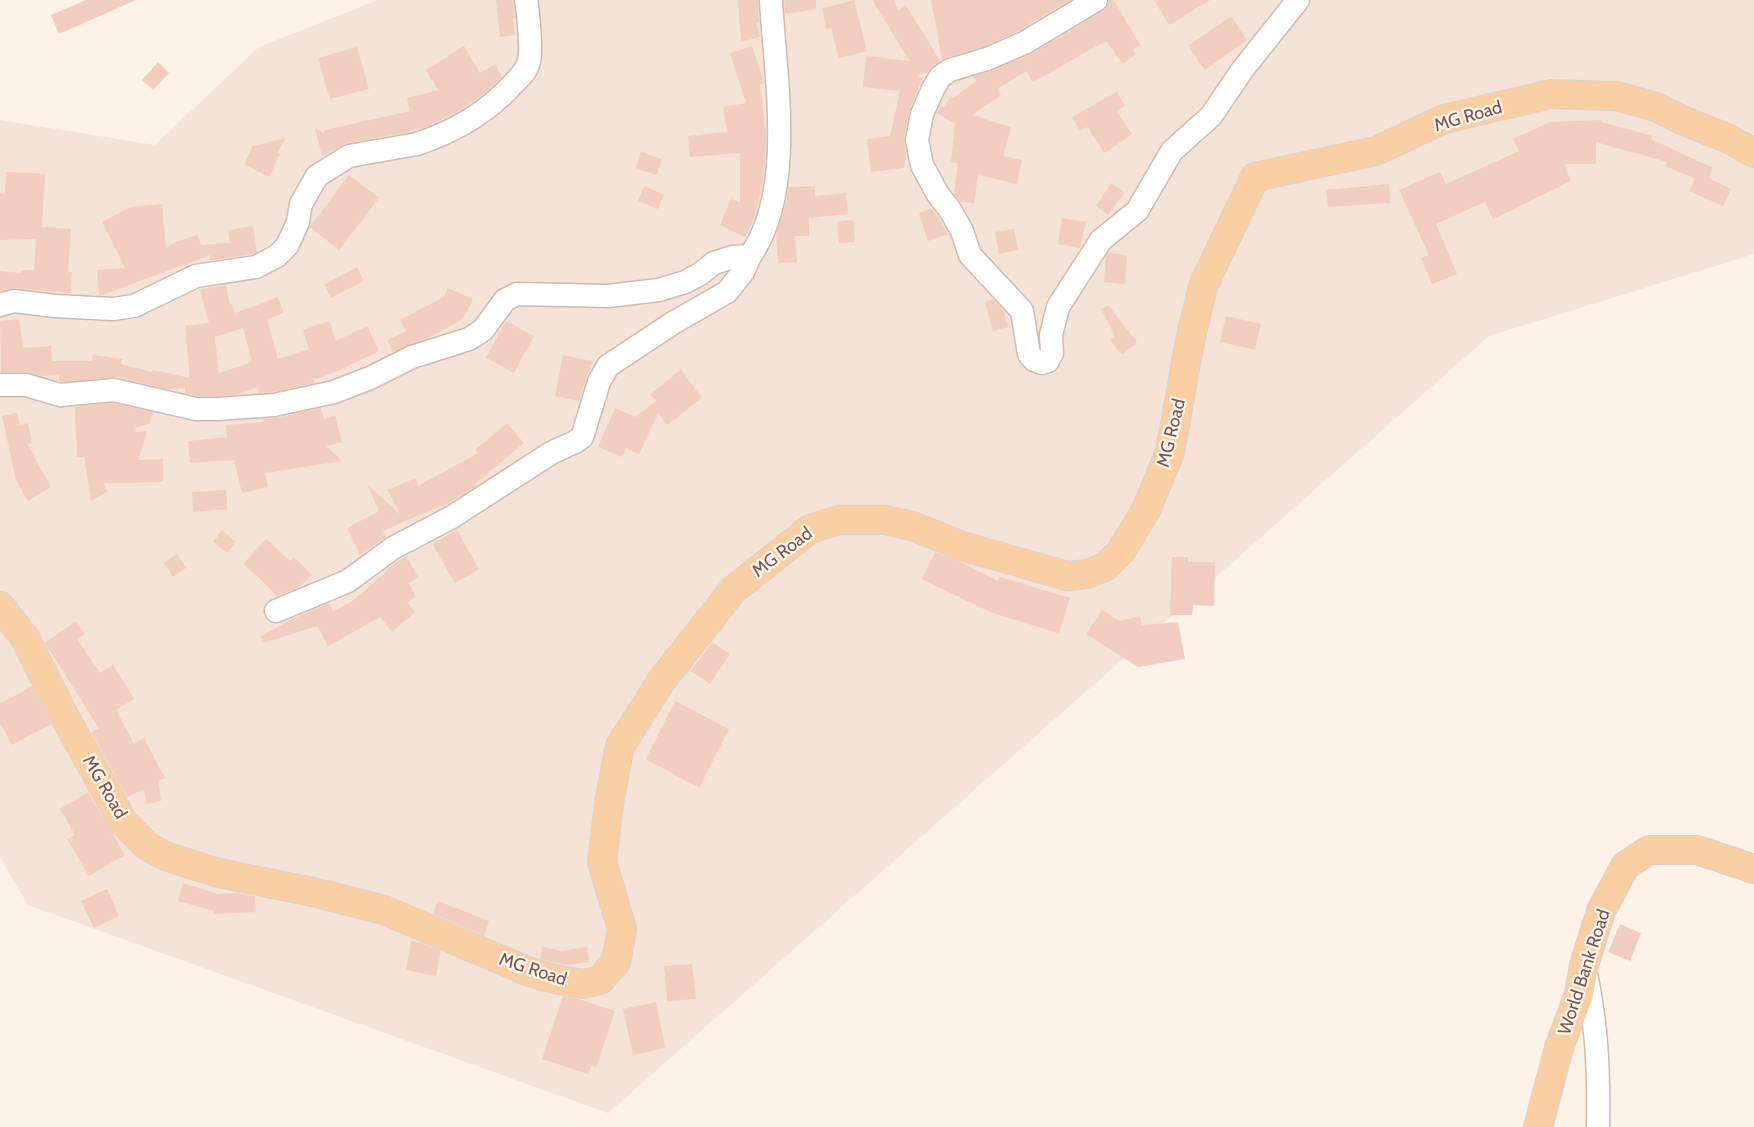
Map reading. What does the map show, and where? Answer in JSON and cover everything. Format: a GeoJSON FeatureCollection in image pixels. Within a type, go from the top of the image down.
{"type":"FeatureCollection","features":[{"type":"Feature","properties":{"kind":"main road","name":"MG Road"},"geometry":{"type":"LineString","coordinates":[[0,606],[25,638],[62,712],[123,822],[148,846],[165,856],[219,873],[313,892],[384,910],[527,971],[554,979],[583,984],[600,980],[616,962],[622,929],[602,862],[609,803],[620,746],[662,680],[733,590],[810,528],[839,520],[885,520],[912,526],[962,546],[1067,576],[1087,574],[1106,567],[1121,551],[1146,510],[1170,452],[1190,341],[1203,286],[1255,177],[1376,151],[1444,119],[1552,94],[1616,96],[1656,107],[1729,139],[1754,153]]}},
{"type":"Feature","properties":{"kind":"main road","name":"World Bank Road"},"geometry":{"type":"LineString","coordinates":[[1538,1127],[1559,1048],[1579,994],[1584,965],[1601,911],[1625,866],[1649,850],[1697,850],[1754,869]]}},
{"type":"Feature","properties":{"kind":"street"},"geometry":{"type":"LineString","coordinates":[[0,305],[14,301],[55,306],[113,309],[134,306],[196,276],[244,270],[268,262],[287,246],[298,222],[301,204],[307,190],[317,176],[327,168],[349,156],[406,146],[428,140],[467,122],[504,95],[525,71],[530,60],[526,0]]}},
{"type":"Feature","properties":{"kind":"street"},"geometry":{"type":"LineString","coordinates":[[276,611],[348,580],[393,548],[452,517],[551,453],[575,442],[582,437],[599,382],[608,366],[673,322],[727,292],[743,272],[765,230],[771,207],[778,160],[778,96],[771,0]]}},
{"type":"Feature","properties":{"kind":"street"},"geometry":{"type":"LineString","coordinates":[[1096,0],[1024,43],[987,59],[950,70],[940,76],[922,114],[917,140],[922,165],[937,193],[950,210],[962,231],[970,255],[1022,311],[1029,354],[1034,360],[1042,363],[1048,361],[1052,353],[1051,335],[1058,307],[1101,240],[1137,211],[1172,151],[1211,116],[1243,69],[1298,0]]}},
{"type":"Feature","properties":{"kind":"street"},"geometry":{"type":"LineString","coordinates":[[0,385],[26,385],[60,395],[114,390],[196,408],[217,409],[274,405],[334,392],[370,378],[412,357],[469,339],[483,330],[505,300],[517,294],[608,296],[659,290],[685,282],[700,274],[714,263],[733,257],[750,256]]}},
{"type":"Feature","properties":{"kind":"street"},"geometry":{"type":"LineString","coordinates":[[1584,965],[1593,1005],[1595,1028],[1598,1127]]}},
{"type":"Feature","properties":{"kind":"shaded area"},"geometry":{"type":"Polygon","coordinates":[[[378,0],[1754,0],[1754,254],[1489,336],[608,1113],[28,905],[0,857],[0,120],[155,145],[259,47],[378,0]]]}},
{"type":"Feature","properties":{"kind":"building"},"geometry":{"type":"Polygon","coordinates":[[[86,0],[136,0],[59,34],[51,15],[86,0]]]}},
{"type":"Feature","properties":{"kind":"building"},"geometry":{"type":"Polygon","coordinates":[[[496,0],[513,0],[515,35],[500,37],[496,0]]]}},
{"type":"Feature","properties":{"kind":"building"},"geometry":{"type":"Polygon","coordinates":[[[738,0],[758,0],[759,22],[756,22],[760,37],[741,42],[738,0]]]}},
{"type":"Feature","properties":{"kind":"building"},"geometry":{"type":"Polygon","coordinates":[[[784,0],[816,0],[816,9],[785,14],[784,0]]]}},
{"type":"Feature","properties":{"kind":"building"},"geometry":{"type":"Polygon","coordinates":[[[854,0],[867,51],[839,58],[831,28],[826,29],[822,8],[854,0]]]}},
{"type":"Feature","properties":{"kind":"building"},"geometry":{"type":"Polygon","coordinates":[[[872,0],[894,0],[898,10],[906,5],[940,61],[928,72],[918,76],[922,79],[909,112],[904,138],[906,154],[904,168],[871,172],[867,139],[890,136],[900,91],[863,87],[866,56],[910,61],[872,0]]]}},
{"type":"Feature","properties":{"kind":"building"},"geometry":{"type":"Polygon","coordinates":[[[931,0],[1070,0],[1018,31],[983,47],[942,59],[931,0]]]}},
{"type":"Feature","properties":{"kind":"building"},"geometry":{"type":"Polygon","coordinates":[[[1109,0],[1114,0],[1140,45],[1132,50],[1136,54],[1123,64],[1106,41],[1033,82],[1026,71],[997,89],[1001,95],[972,115],[1011,127],[1003,156],[1022,160],[1017,184],[978,175],[974,203],[960,202],[954,194],[958,163],[951,162],[955,124],[937,113],[940,106],[944,107],[951,96],[953,98],[976,81],[974,76],[992,71],[1031,54],[1103,11],[1107,7],[1109,0]]]}},
{"type":"Feature","properties":{"kind":"building"},"geometry":{"type":"Polygon","coordinates":[[[1154,0],[1210,0],[1169,25],[1154,0]]]}},
{"type":"Feature","properties":{"kind":"building"},"geometry":{"type":"Polygon","coordinates":[[[1231,16],[1247,40],[1205,70],[1188,46],[1231,16]]]}},
{"type":"Feature","properties":{"kind":"building"},"geometry":{"type":"Polygon","coordinates":[[[464,46],[480,73],[495,64],[502,77],[485,93],[462,109],[429,126],[409,132],[347,143],[322,156],[315,128],[324,133],[324,130],[410,111],[407,98],[438,90],[426,70],[464,46]]]}},
{"type":"Feature","properties":{"kind":"building"},"geometry":{"type":"Polygon","coordinates":[[[752,46],[764,83],[760,85],[766,132],[765,165],[760,196],[752,224],[745,237],[720,225],[731,199],[740,203],[740,153],[690,157],[688,136],[727,132],[723,107],[746,103],[730,53],[752,46]]]}},
{"type":"Feature","properties":{"kind":"building"},"geometry":{"type":"Polygon","coordinates":[[[357,47],[369,89],[330,99],[318,58],[357,47]]]}},
{"type":"Feature","properties":{"kind":"building"},"geometry":{"type":"Polygon","coordinates":[[[158,62],[169,73],[153,90],[142,80],[158,62]]]}},
{"type":"Feature","properties":{"kind":"building"},"geometry":{"type":"Polygon","coordinates":[[[1117,92],[1125,106],[1116,111],[1132,134],[1105,153],[1087,127],[1080,131],[1072,117],[1117,92]]]}},
{"type":"Feature","properties":{"kind":"building"},"geometry":{"type":"Polygon","coordinates":[[[1602,120],[1602,122],[1652,136],[1651,139],[1713,168],[1708,178],[1731,189],[1723,206],[1689,191],[1695,179],[1666,166],[1667,162],[1596,142],[1596,164],[1564,164],[1571,181],[1493,219],[1485,202],[1436,224],[1457,274],[1432,284],[1421,258],[1429,255],[1399,190],[1440,172],[1446,184],[1519,151],[1513,139],[1550,122],[1602,120]]]}},
{"type":"Feature","properties":{"kind":"building"},"geometry":{"type":"Polygon","coordinates":[[[286,138],[277,153],[280,154],[269,177],[244,164],[253,146],[286,138]]]}},
{"type":"Feature","properties":{"kind":"building"},"geometry":{"type":"Polygon","coordinates":[[[641,152],[662,159],[657,175],[636,169],[641,152]]]}},
{"type":"Feature","properties":{"kind":"building"},"geometry":{"type":"Polygon","coordinates":[[[6,172],[45,174],[42,227],[71,229],[68,272],[72,272],[70,293],[15,288],[0,291],[0,271],[21,273],[21,270],[34,270],[36,239],[0,240],[0,194],[5,194],[6,172]]]}},
{"type":"Feature","properties":{"kind":"building"},"geometry":{"type":"Polygon","coordinates":[[[349,175],[379,198],[339,250],[310,227],[349,175]]]}},
{"type":"Feature","properties":{"kind":"building"},"geometry":{"type":"Polygon","coordinates":[[[1111,183],[1125,192],[1108,215],[1096,206],[1111,183]]]}},
{"type":"Feature","properties":{"kind":"building"},"geometry":{"type":"Polygon","coordinates":[[[1389,184],[1390,203],[1328,207],[1326,190],[1389,184]]]}},
{"type":"Feature","properties":{"kind":"building"},"geometry":{"type":"Polygon","coordinates":[[[644,186],[664,195],[658,209],[638,201],[644,186]]]}},
{"type":"Feature","properties":{"kind":"building"},"geometry":{"type":"Polygon","coordinates":[[[815,186],[815,196],[846,193],[848,214],[809,218],[809,236],[795,236],[797,262],[778,263],[776,235],[786,203],[788,187],[815,186]]]}},
{"type":"Feature","properties":{"kind":"building"},"geometry":{"type":"Polygon","coordinates":[[[162,204],[166,248],[176,242],[198,235],[201,245],[230,243],[228,230],[253,226],[257,252],[210,261],[210,255],[99,295],[97,270],[125,268],[102,222],[130,207],[162,204]]]}},
{"type":"Feature","properties":{"kind":"building"},"geometry":{"type":"Polygon","coordinates":[[[932,208],[948,234],[928,241],[919,213],[932,208]]]}},
{"type":"Feature","properties":{"kind":"building"},"geometry":{"type":"Polygon","coordinates":[[[1062,218],[1086,222],[1080,248],[1058,244],[1062,218]]]}},
{"type":"Feature","properties":{"kind":"building"},"geometry":{"type":"Polygon","coordinates":[[[853,220],[855,242],[839,243],[837,222],[853,220]]]}},
{"type":"Feature","properties":{"kind":"building"},"geometry":{"type":"Polygon","coordinates":[[[1014,229],[1018,250],[999,254],[995,232],[1014,229]]]}},
{"type":"Feature","properties":{"kind":"building"},"geometry":{"type":"Polygon","coordinates":[[[1108,253],[1127,255],[1125,284],[1104,282],[1106,256],[1108,253]]]}},
{"type":"Feature","properties":{"kind":"building"},"geometry":{"type":"Polygon","coordinates":[[[357,267],[364,281],[331,298],[324,285],[357,267]]]}},
{"type":"Feature","properties":{"kind":"building"},"geometry":{"type":"Polygon","coordinates":[[[226,285],[230,305],[232,304],[235,313],[278,297],[284,313],[267,319],[278,359],[309,349],[303,330],[329,321],[336,341],[367,326],[379,351],[346,368],[314,380],[314,383],[259,393],[258,387],[235,395],[217,396],[198,396],[185,393],[185,388],[167,389],[117,377],[61,382],[59,381],[59,375],[42,376],[26,372],[1,372],[0,321],[19,319],[23,348],[51,346],[52,361],[92,361],[93,355],[122,359],[121,364],[152,372],[153,370],[190,378],[185,326],[209,323],[200,290],[226,285]],[[243,328],[215,337],[219,373],[252,362],[243,328]]]}},
{"type":"Feature","properties":{"kind":"building"},"geometry":{"type":"Polygon","coordinates":[[[448,288],[473,299],[463,319],[428,338],[393,352],[387,340],[406,331],[400,320],[444,297],[448,288]]]}},
{"type":"Feature","properties":{"kind":"building"},"geometry":{"type":"Polygon","coordinates":[[[993,299],[1003,310],[1008,327],[993,331],[985,302],[993,299]]]}},
{"type":"Feature","properties":{"kind":"building"},"geometry":{"type":"Polygon","coordinates":[[[1108,305],[1137,342],[1122,355],[1110,340],[1115,336],[1101,309],[1108,305]]]}},
{"type":"Feature","properties":{"kind":"building"},"geometry":{"type":"Polygon","coordinates":[[[1226,316],[1261,324],[1255,350],[1220,342],[1226,316]]]}},
{"type":"Feature","properties":{"kind":"building"},"geometry":{"type":"Polygon","coordinates":[[[506,321],[534,336],[514,373],[486,358],[506,321]]]}},
{"type":"Feature","properties":{"kind":"building"},"geometry":{"type":"Polygon","coordinates":[[[563,355],[592,361],[579,401],[555,396],[563,355]]]}},
{"type":"Feature","properties":{"kind":"building"},"geometry":{"type":"Polygon","coordinates":[[[681,370],[702,398],[667,425],[658,413],[639,454],[626,448],[622,457],[598,447],[615,408],[635,417],[656,401],[650,394],[681,370]]]}},
{"type":"Feature","properties":{"kind":"building"},"geometry":{"type":"Polygon","coordinates":[[[113,403],[153,412],[150,423],[135,428],[136,432],[147,431],[138,460],[163,459],[163,482],[103,483],[108,491],[91,501],[84,457],[77,457],[75,407],[113,403]]]}},
{"type":"Feature","properties":{"kind":"building"},"geometry":{"type":"Polygon","coordinates":[[[321,408],[324,419],[335,416],[342,442],[326,446],[342,461],[265,473],[268,487],[242,493],[234,460],[190,463],[188,441],[227,437],[226,425],[264,422],[263,419],[277,418],[321,408]]]}},
{"type":"Feature","properties":{"kind":"building"},"geometry":{"type":"Polygon","coordinates":[[[17,413],[20,425],[28,423],[32,443],[27,444],[51,487],[28,501],[16,480],[2,416],[17,413]]]}},
{"type":"Feature","properties":{"kind":"building"},"geometry":{"type":"Polygon","coordinates":[[[507,423],[524,443],[475,484],[476,486],[441,508],[440,506],[383,531],[386,537],[360,555],[347,528],[379,511],[367,484],[400,514],[388,490],[415,478],[418,486],[478,453],[475,450],[507,423]]]}},
{"type":"Feature","properties":{"kind":"building"},"geometry":{"type":"Polygon","coordinates":[[[226,490],[227,509],[193,512],[192,492],[226,490]]]}},
{"type":"Feature","properties":{"kind":"building"},"geometry":{"type":"Polygon","coordinates":[[[222,530],[236,542],[227,553],[213,542],[222,530]]]}},
{"type":"Feature","properties":{"kind":"building"},"geometry":{"type":"Polygon","coordinates":[[[457,530],[479,569],[455,583],[432,544],[457,530]]]}},
{"type":"Feature","properties":{"kind":"building"},"geometry":{"type":"Polygon","coordinates":[[[266,539],[290,561],[294,557],[312,575],[298,588],[277,596],[243,564],[266,539]]]}},
{"type":"Feature","properties":{"kind":"building"},"geometry":{"type":"Polygon","coordinates":[[[935,552],[961,562],[998,581],[1000,577],[1070,598],[1059,633],[992,613],[922,579],[935,552]]]}},
{"type":"Feature","properties":{"kind":"building"},"geometry":{"type":"Polygon","coordinates":[[[177,554],[186,568],[173,577],[164,563],[177,554]]]}},
{"type":"Feature","properties":{"kind":"building"},"geometry":{"type":"Polygon","coordinates":[[[406,556],[418,577],[409,583],[416,597],[407,602],[415,612],[392,632],[380,617],[328,646],[317,626],[263,643],[260,637],[294,618],[329,603],[333,612],[351,602],[386,570],[406,556]]]}},
{"type":"Feature","properties":{"kind":"building"},"geometry":{"type":"Polygon","coordinates":[[[1172,557],[1188,557],[1188,562],[1215,562],[1214,606],[1193,605],[1192,615],[1170,615],[1172,557]]]}},
{"type":"Feature","properties":{"kind":"building"},"geometry":{"type":"Polygon","coordinates":[[[1102,610],[1119,621],[1140,616],[1142,625],[1178,622],[1185,659],[1138,667],[1086,634],[1102,610]]]}},
{"type":"Feature","properties":{"kind":"building"},"geometry":{"type":"Polygon","coordinates":[[[76,621],[85,634],[77,639],[100,673],[113,665],[134,699],[116,710],[134,744],[144,738],[165,778],[158,781],[161,801],[147,804],[144,789],[127,797],[91,732],[99,728],[45,643],[76,621]]]}},
{"type":"Feature","properties":{"kind":"building"},"geometry":{"type":"Polygon","coordinates":[[[712,642],[730,654],[710,684],[691,671],[712,642]]]}},
{"type":"Feature","properties":{"kind":"building"},"geometry":{"type":"Polygon","coordinates":[[[32,686],[51,724],[12,745],[0,723],[0,704],[32,686]]]}},
{"type":"Feature","properties":{"kind":"building"},"geometry":{"type":"Polygon","coordinates":[[[675,701],[729,729],[699,788],[646,759],[675,701]]]}},
{"type":"Feature","properties":{"kind":"building"},"geometry":{"type":"Polygon","coordinates":[[[88,792],[125,855],[89,876],[67,839],[75,835],[60,809],[88,792]]]}},
{"type":"Feature","properties":{"kind":"building"},"geometry":{"type":"Polygon","coordinates":[[[183,883],[218,894],[238,893],[255,896],[256,912],[214,914],[214,911],[178,901],[183,883]]]}},
{"type":"Feature","properties":{"kind":"building"},"geometry":{"type":"Polygon","coordinates":[[[107,889],[119,916],[94,928],[81,901],[107,889]]]}},
{"type":"Feature","properties":{"kind":"building"},"geometry":{"type":"Polygon","coordinates":[[[438,901],[489,921],[484,936],[433,914],[438,901]]]}},
{"type":"Feature","properties":{"kind":"building"},"geometry":{"type":"Polygon","coordinates":[[[1620,924],[1641,933],[1630,961],[1608,952],[1620,924]]]}},
{"type":"Feature","properties":{"kind":"building"},"geometry":{"type":"Polygon","coordinates":[[[411,941],[422,943],[441,951],[436,976],[406,970],[411,941]]]}},
{"type":"Feature","properties":{"kind":"building"},"geometry":{"type":"Polygon","coordinates":[[[542,947],[562,951],[587,947],[589,962],[566,965],[540,959],[542,947]]]}},
{"type":"Feature","properties":{"kind":"building"},"geometry":{"type":"Polygon","coordinates":[[[692,964],[696,999],[667,1001],[664,966],[692,964]]]}},
{"type":"Feature","properties":{"kind":"building"},"geometry":{"type":"Polygon","coordinates":[[[563,996],[579,999],[615,1011],[596,1068],[591,1066],[588,1074],[542,1059],[563,996]]]}},
{"type":"Feature","properties":{"kind":"building"},"geometry":{"type":"Polygon","coordinates":[[[656,1002],[665,1048],[633,1055],[623,1009],[656,1002]]]}}]}
